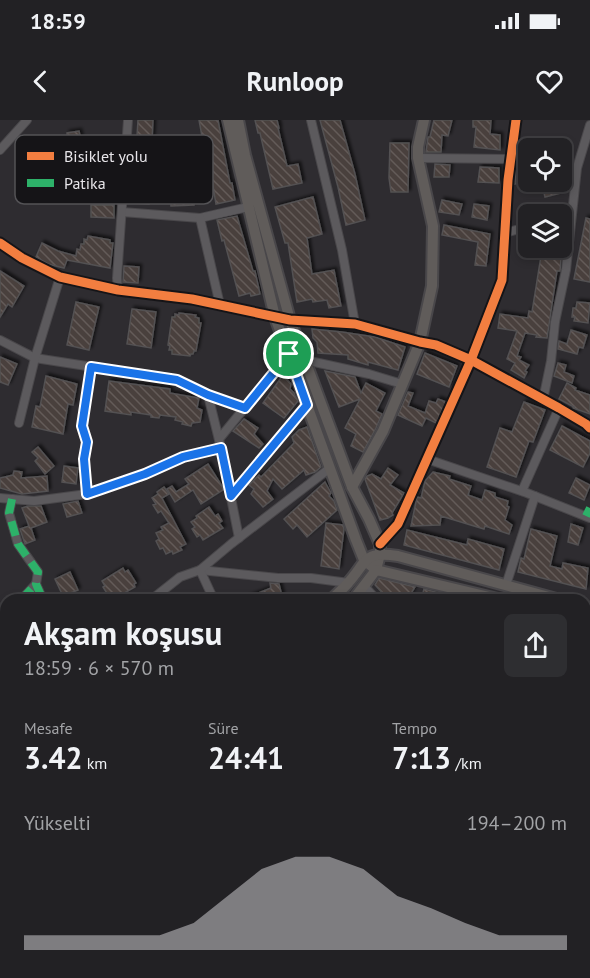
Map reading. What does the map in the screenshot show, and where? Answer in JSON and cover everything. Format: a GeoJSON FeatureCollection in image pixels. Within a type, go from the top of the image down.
{"type":"FeatureCollection","features":[{"type":"Feature","properties":{"kind":"main road"},"geometry":{"type":"LineString","coordinates":[[228,120],[275,317],[364,560],[376,570],[477,594]]}},
{"type":"Feature","properties":{"kind":"main road"},"geometry":{"type":"LineString","coordinates":[[238,120],[245,155],[290,320],[352,487],[369,519],[380,549],[376,570],[358,594]]}},
{"type":"Feature","properties":{"kind":"main road"},"geometry":{"type":"LineString","coordinates":[[352,487],[383,431],[420,342],[432,286],[433,226],[418,158],[424,120]]}},
{"type":"Feature","properties":{"kind":"main road"},"geometry":{"type":"LineString","coordinates":[[337,594],[349,583],[364,560],[380,549]]}},
{"type":"Feature","properties":{"kind":"main road"},"geometry":{"type":"LineString","coordinates":[[380,549],[398,556],[538,594]]}},
{"type":"Feature","properties":{"kind":"street"},"geometry":{"type":"LineString","coordinates":[[0,150],[27,120]]}},
{"type":"Feature","properties":{"kind":"street"},"geometry":{"type":"LineString","coordinates":[[127,135],[128,120]]}},
{"type":"Feature","properties":{"kind":"street"},"geometry":{"type":"LineString","coordinates":[[311,120],[342,250],[355,324]]}},
{"type":"Feature","properties":{"kind":"street"},"geometry":{"type":"LineString","coordinates":[[380,549],[398,524],[471,360],[502,280],[510,159],[516,120]]}},
{"type":"Feature","properties":{"kind":"street"},"geometry":{"type":"LineString","coordinates":[[572,218],[577,168],[590,125]]}},
{"type":"Feature","properties":{"kind":"street"},"geometry":{"type":"LineString","coordinates":[[418,158],[510,159]]}},
{"type":"Feature","properties":{"kind":"street"},"geometry":{"type":"LineString","coordinates":[[118,291],[123,204]]}},
{"type":"Feature","properties":{"kind":"street"},"geometry":{"type":"LineString","coordinates":[[122,212],[200,218],[248,207]]}},
{"type":"Feature","properties":{"kind":"street"},"geometry":{"type":"LineString","coordinates":[[200,218],[220,305]]}},
{"type":"Feature","properties":{"kind":"street"},"geometry":{"type":"LineString","coordinates":[[505,233],[518,229]]}},
{"type":"Feature","properties":{"kind":"street"},"geometry":{"type":"LineString","coordinates":[[0,243],[21,258],[60,277],[118,291],[192,299],[290,320],[355,324],[436,345],[471,360],[559,408],[590,428]]}},
{"type":"Feature","properties":{"kind":"street"},"geometry":{"type":"LineString","coordinates":[[543,400],[568,258]]}},
{"type":"Feature","properties":{"kind":"street"},"geometry":{"type":"LineString","coordinates":[[19,423],[35,358],[60,277]]}},
{"type":"Feature","properties":{"kind":"street"},"geometry":{"type":"LineString","coordinates":[[0,339],[35,358],[177,380],[208,395],[245,408]]}},
{"type":"Feature","properties":{"kind":"street"},"geometry":{"type":"LineString","coordinates":[[219,439],[289,354]]}},
{"type":"Feature","properties":{"kind":"street"},"geometry":{"type":"LineString","coordinates":[[305,360],[402,384]]}},
{"type":"Feature","properties":{"kind":"street"},"geometry":{"type":"LineString","coordinates":[[87,494],[84,459],[87,442],[82,426],[91,367]]}},
{"type":"Feature","properties":{"kind":"street"},"geometry":{"type":"LineString","coordinates":[[208,395],[239,538]]}},
{"type":"Feature","properties":{"kind":"street"},"geometry":{"type":"LineString","coordinates":[[231,496],[307,405]]}},
{"type":"Feature","properties":{"kind":"street"},"geometry":{"type":"LineString","coordinates":[[522,491],[559,408]]}},
{"type":"Feature","properties":{"kind":"street"},"geometry":{"type":"LineString","coordinates":[[0,498],[33,501],[87,494],[145,474],[183,457],[221,448]]}},
{"type":"Feature","properties":{"kind":"street"},"geometry":{"type":"LineString","coordinates":[[427,459],[522,491],[590,518]]}},
{"type":"Feature","properties":{"kind":"street"},"geometry":{"type":"LineString","coordinates":[[159,594],[180,577],[200,570],[330,468]]}},
{"type":"Feature","properties":{"kind":"street"},"geometry":{"type":"LineString","coordinates":[[506,585],[535,496]]}},
{"type":"Feature","properties":{"kind":"street"},"geometry":{"type":"LineString","coordinates":[[12,499],[9,513],[18,544],[38,572],[36,584],[40,594]]}},
{"type":"Feature","properties":{"kind":"street"},"geometry":{"type":"LineString","coordinates":[[200,570],[349,583]]}},
{"type":"Feature","properties":{"kind":"street"},"geometry":{"type":"LineString","coordinates":[[200,570],[211,594]]}},
{"type":"Feature","properties":{"kind":"street"},"geometry":{"type":"LineString","coordinates":[[27,594],[36,584]]}},
{"type":"Feature","properties":{"kind":"street"},"geometry":{"type":"LineString","coordinates":[[364,586],[371,594]]}},
{"type":"Feature","properties":{"kind":"building"},"geometry":{"type":"Polygon","coordinates":[[[138,120],[153,120],[152,135],[137,135],[138,120]]]}},
{"type":"Feature","properties":{"kind":"building"},"geometry":{"type":"Polygon","coordinates":[[[199,120],[218,120],[235,200],[216,204],[213,186],[213,135],[202,135],[199,120]]]}},
{"type":"Feature","properties":{"kind":"building"},"geometry":{"type":"Polygon","coordinates":[[[255,120],[277,120],[287,166],[298,164],[302,183],[273,189],[255,120]]]}},
{"type":"Feature","properties":{"kind":"building"},"geometry":{"type":"Polygon","coordinates":[[[320,120],[340,120],[365,220],[346,225],[320,120]]]}},
{"type":"Feature","properties":{"kind":"building"},"geometry":{"type":"Polygon","coordinates":[[[434,120],[452,120],[448,136],[442,135],[441,152],[426,152],[428,137],[430,137],[434,120]]]}},
{"type":"Feature","properties":{"kind":"building"},"geometry":{"type":"Polygon","coordinates":[[[473,120],[491,120],[490,134],[500,135],[500,150],[474,147],[476,127],[473,127],[473,120]]]}},
{"type":"Feature","properties":{"kind":"building"},"geometry":{"type":"Polygon","coordinates":[[[79,131],[80,135],[67,135],[67,133],[79,131]]]}},
{"type":"Feature","properties":{"kind":"building"},"geometry":{"type":"Polygon","coordinates":[[[390,143],[409,143],[408,192],[391,192],[390,143]]]}},
{"type":"Feature","properties":{"kind":"building"},"geometry":{"type":"Polygon","coordinates":[[[435,164],[450,165],[449,177],[434,177],[435,164]]]}},
{"type":"Feature","properties":{"kind":"building"},"geometry":{"type":"Polygon","coordinates":[[[480,167],[499,168],[499,183],[478,182],[480,167]]]}},
{"type":"Feature","properties":{"kind":"building"},"geometry":{"type":"Polygon","coordinates":[[[516,168],[518,168],[518,183],[515,184],[516,168]]]}},
{"type":"Feature","properties":{"kind":"building"},"geometry":{"type":"Polygon","coordinates":[[[544,192],[565,192],[545,197],[544,192]]]}},
{"type":"Feature","properties":{"kind":"building"},"geometry":{"type":"Polygon","coordinates":[[[313,197],[322,234],[307,238],[312,274],[334,270],[341,306],[329,308],[327,300],[313,302],[312,299],[297,302],[288,243],[285,243],[275,207],[313,197]]]}},
{"type":"Feature","properties":{"kind":"building"},"geometry":{"type":"Polygon","coordinates":[[[442,200],[462,204],[459,215],[439,212],[442,200]]]}},
{"type":"Feature","properties":{"kind":"building"},"geometry":{"type":"Polygon","coordinates":[[[171,204],[194,204],[194,205],[171,206],[171,204]]]}},
{"type":"Feature","properties":{"kind":"building"},"geometry":{"type":"Polygon","coordinates":[[[474,204],[489,206],[487,220],[472,217],[474,204]]]}},
{"type":"Feature","properties":{"kind":"building"},"geometry":{"type":"Polygon","coordinates":[[[91,205],[114,205],[114,218],[91,217],[91,205]]]}},
{"type":"Feature","properties":{"kind":"building"},"geometry":{"type":"Polygon","coordinates":[[[237,216],[260,294],[251,296],[250,293],[239,296],[224,240],[222,241],[217,220],[237,216]]]}},
{"type":"Feature","properties":{"kind":"building"},"geometry":{"type":"Polygon","coordinates":[[[586,218],[590,219],[590,282],[574,279],[586,218]]]}},
{"type":"Feature","properties":{"kind":"building"},"geometry":{"type":"Polygon","coordinates":[[[444,225],[490,234],[486,266],[475,265],[478,242],[442,235],[444,225]]]}},
{"type":"Feature","properties":{"kind":"building"},"geometry":{"type":"Polygon","coordinates":[[[88,236],[110,240],[110,243],[113,243],[110,268],[67,260],[64,268],[48,264],[36,257],[42,243],[76,256],[77,249],[80,250],[81,244],[84,244],[84,239],[87,240],[88,236]]]}},
{"type":"Feature","properties":{"kind":"building"},"geometry":{"type":"Polygon","coordinates":[[[541,258],[561,259],[560,271],[557,271],[547,338],[525,333],[517,356],[521,357],[519,360],[529,365],[524,378],[511,370],[515,363],[507,359],[517,331],[498,328],[500,314],[528,318],[529,311],[532,312],[541,258]]]}},
{"type":"Feature","properties":{"kind":"building"},"geometry":{"type":"Polygon","coordinates":[[[124,266],[139,267],[138,283],[123,282],[124,266]]]}},
{"type":"Feature","properties":{"kind":"building"},"geometry":{"type":"Polygon","coordinates":[[[0,271],[24,286],[12,307],[8,304],[0,317],[0,271]]]}},
{"type":"Feature","properties":{"kind":"building"},"geometry":{"type":"Polygon","coordinates":[[[76,302],[99,307],[89,350],[67,345],[76,302]]]}},
{"type":"Feature","properties":{"kind":"building"},"geometry":{"type":"Polygon","coordinates":[[[577,302],[590,303],[588,323],[574,321],[573,308],[576,308],[577,302]]]}},
{"type":"Feature","properties":{"kind":"building"},"geometry":{"type":"Polygon","coordinates":[[[132,309],[156,312],[151,348],[127,344],[132,309]]]}},
{"type":"Feature","properties":{"kind":"building"},"geometry":{"type":"Polygon","coordinates":[[[179,313],[196,315],[195,317],[199,318],[199,323],[201,323],[196,351],[190,356],[172,354],[172,350],[169,350],[172,317],[179,313]]]}},
{"type":"Feature","properties":{"kind":"building"},"geometry":{"type":"Polygon","coordinates":[[[312,329],[375,337],[405,347],[398,370],[348,359],[348,355],[318,353],[312,329]]]}},
{"type":"Feature","properties":{"kind":"building"},"geometry":{"type":"Polygon","coordinates":[[[571,330],[587,335],[583,348],[579,347],[577,354],[558,349],[559,341],[567,344],[571,330]]]}},
{"type":"Feature","properties":{"kind":"building"},"geometry":{"type":"Polygon","coordinates":[[[425,353],[457,366],[449,387],[417,374],[425,353]]]}},
{"type":"Feature","properties":{"kind":"building"},"geometry":{"type":"Polygon","coordinates":[[[0,357],[17,364],[8,385],[0,382],[0,357]]]}},
{"type":"Feature","properties":{"kind":"building"},"geometry":{"type":"Polygon","coordinates":[[[558,363],[566,365],[564,372],[574,376],[572,383],[554,376],[558,363]]]}},
{"type":"Feature","properties":{"kind":"building"},"geometry":{"type":"Polygon","coordinates":[[[325,371],[355,377],[361,393],[366,383],[385,393],[376,411],[382,414],[363,452],[351,446],[356,434],[345,428],[360,399],[339,407],[325,371]]]}},
{"type":"Feature","properties":{"kind":"building"},"geometry":{"type":"Polygon","coordinates":[[[283,375],[291,384],[290,389],[298,401],[284,418],[263,403],[283,375]]]}},
{"type":"Feature","properties":{"kind":"building"},"geometry":{"type":"Polygon","coordinates":[[[46,376],[77,384],[73,405],[68,404],[63,434],[32,427],[36,406],[40,407],[46,376]]]}},
{"type":"Feature","properties":{"kind":"building"},"geometry":{"type":"Polygon","coordinates":[[[109,381],[170,389],[170,393],[199,398],[197,408],[202,410],[200,422],[192,423],[191,426],[175,420],[176,417],[160,415],[159,418],[131,412],[131,415],[105,411],[109,381]]]}},
{"type":"Feature","properties":{"kind":"building"},"geometry":{"type":"Polygon","coordinates":[[[567,383],[576,388],[575,390],[590,395],[590,414],[573,408],[559,399],[567,383]]]}},
{"type":"Feature","properties":{"kind":"building"},"geometry":{"type":"Polygon","coordinates":[[[408,392],[413,393],[408,406],[425,413],[429,401],[436,403],[438,399],[446,402],[436,423],[426,418],[422,426],[398,415],[408,392]]]}},
{"type":"Feature","properties":{"kind":"building"},"geometry":{"type":"Polygon","coordinates":[[[524,402],[545,410],[533,442],[529,441],[516,477],[487,467],[500,428],[512,432],[524,402]]]}},
{"type":"Feature","properties":{"kind":"building"},"geometry":{"type":"Polygon","coordinates":[[[244,419],[258,428],[254,434],[263,444],[259,448],[233,431],[244,419]]]}},
{"type":"Feature","properties":{"kind":"building"},"geometry":{"type":"Polygon","coordinates":[[[562,426],[590,441],[590,453],[583,467],[550,450],[562,426]]]}},
{"type":"Feature","properties":{"kind":"building"},"geometry":{"type":"Polygon","coordinates":[[[307,427],[321,467],[306,475],[304,470],[282,489],[273,479],[267,491],[273,499],[263,507],[251,494],[254,489],[249,485],[259,475],[261,477],[294,443],[292,437],[299,430],[307,427]]]}},
{"type":"Feature","properties":{"kind":"building"},"geometry":{"type":"Polygon","coordinates":[[[38,447],[54,466],[45,474],[35,461],[38,458],[32,452],[38,447]]]}},
{"type":"Feature","properties":{"kind":"building"},"geometry":{"type":"Polygon","coordinates":[[[208,464],[223,490],[201,504],[193,490],[175,502],[167,489],[172,486],[176,492],[189,484],[185,479],[208,464]]]}},
{"type":"Feature","properties":{"kind":"building"},"geometry":{"type":"Polygon","coordinates":[[[64,466],[78,468],[76,484],[62,482],[64,466]]]}},
{"type":"Feature","properties":{"kind":"building"},"geometry":{"type":"Polygon","coordinates":[[[388,468],[398,475],[390,485],[404,493],[393,515],[380,520],[365,479],[372,474],[381,479],[388,468]]]}},
{"type":"Feature","properties":{"kind":"building"},"geometry":{"type":"Polygon","coordinates":[[[14,471],[22,472],[21,478],[47,476],[48,491],[22,494],[0,488],[0,478],[13,475],[14,471]]]}},
{"type":"Feature","properties":{"kind":"building"},"geometry":{"type":"Polygon","coordinates":[[[433,472],[450,476],[449,479],[471,486],[468,495],[482,500],[485,490],[495,493],[495,497],[508,501],[507,506],[509,507],[505,520],[512,525],[509,534],[441,516],[440,525],[411,526],[417,497],[421,498],[425,481],[433,472]]]}},
{"type":"Feature","properties":{"kind":"building"},"geometry":{"type":"Polygon","coordinates":[[[576,478],[590,485],[584,500],[569,493],[576,478]]]}},
{"type":"Feature","properties":{"kind":"building"},"geometry":{"type":"Polygon","coordinates":[[[325,482],[331,493],[329,496],[334,501],[337,510],[307,537],[297,525],[293,529],[284,519],[325,482]]]}},
{"type":"Feature","properties":{"kind":"building"},"geometry":{"type":"Polygon","coordinates":[[[164,487],[169,494],[162,498],[186,544],[180,547],[182,550],[173,554],[172,551],[166,554],[156,541],[159,539],[156,533],[163,530],[161,527],[169,523],[161,511],[158,513],[152,498],[164,487]]]}},
{"type":"Feature","properties":{"kind":"building"},"geometry":{"type":"Polygon","coordinates":[[[78,501],[82,513],[67,517],[63,504],[78,501]]]}},
{"type":"Feature","properties":{"kind":"building"},"geometry":{"type":"Polygon","coordinates":[[[41,506],[47,522],[31,528],[35,540],[25,544],[20,529],[29,526],[22,508],[41,506]]]}},
{"type":"Feature","properties":{"kind":"building"},"geometry":{"type":"Polygon","coordinates":[[[209,507],[215,516],[218,514],[222,521],[219,523],[223,528],[203,540],[200,535],[197,537],[192,529],[195,527],[191,522],[209,507]]]}},
{"type":"Feature","properties":{"kind":"building"},"geometry":{"type":"Polygon","coordinates":[[[326,523],[343,525],[339,569],[321,566],[326,523]]]}},
{"type":"Feature","properties":{"kind":"building"},"geometry":{"type":"Polygon","coordinates":[[[571,524],[583,528],[578,545],[568,542],[571,524]]]}},
{"type":"Feature","properties":{"kind":"building"},"geometry":{"type":"Polygon","coordinates":[[[531,529],[557,536],[550,566],[562,569],[563,563],[588,568],[586,589],[518,572],[521,558],[524,559],[531,529]]]}},
{"type":"Feature","properties":{"kind":"building"},"geometry":{"type":"Polygon","coordinates":[[[407,530],[467,545],[468,539],[504,549],[499,570],[404,545],[407,530]]]}},
{"type":"Feature","properties":{"kind":"building"},"geometry":{"type":"Polygon","coordinates":[[[123,568],[125,572],[128,570],[136,583],[135,587],[123,594],[107,594],[102,581],[123,568]]]}},
{"type":"Feature","properties":{"kind":"building"},"geometry":{"type":"Polygon","coordinates":[[[70,572],[78,590],[62,594],[55,579],[70,572]]]}},
{"type":"Feature","properties":{"kind":"building"},"geometry":{"type":"Polygon","coordinates":[[[379,578],[415,587],[411,594],[383,594],[375,585],[379,578]]]}},
{"type":"Feature","properties":{"kind":"building"},"geometry":{"type":"Polygon","coordinates":[[[270,583],[279,584],[282,594],[256,594],[271,588],[270,583]]]}},
{"type":"Feature","properties":{"kind":"building"},"geometry":{"type":"Polygon","coordinates":[[[424,589],[443,594],[423,594],[424,589]]]}},
{"type":"Feature","properties":{"kind":"marked path"},"geometry":{"type":"LineString","coordinates":[[12,499],[9,513],[18,544],[38,572],[36,584],[40,594]]}},
{"type":"Feature","properties":{"kind":"marked path"},"geometry":{"type":"LineString","coordinates":[[586,516],[590,508]]}},
{"type":"Feature","properties":{"kind":"marked path"},"geometry":{"type":"LineString","coordinates":[[27,594],[36,584]]}},
{"type":"Feature","properties":{"kind":"cycle path"},"geometry":{"type":"LineString","coordinates":[[380,544],[398,524],[471,360],[502,280],[508,180],[516,120]]}},
{"type":"Feature","properties":{"kind":"cycle path"},"geometry":{"type":"LineString","coordinates":[[0,243],[22,258],[60,277],[118,290],[192,299],[290,320],[355,324],[436,345],[471,360],[559,408],[590,428]]}},
{"type":"Feature","properties":{"kind":"route"},"geometry":{"type":"LineString","coordinates":[[289,354],[307,405],[231,496],[221,448],[183,457],[145,474],[87,494],[84,459],[87,442],[82,426],[91,367],[177,380],[208,395],[245,408],[289,354]]}}]}
